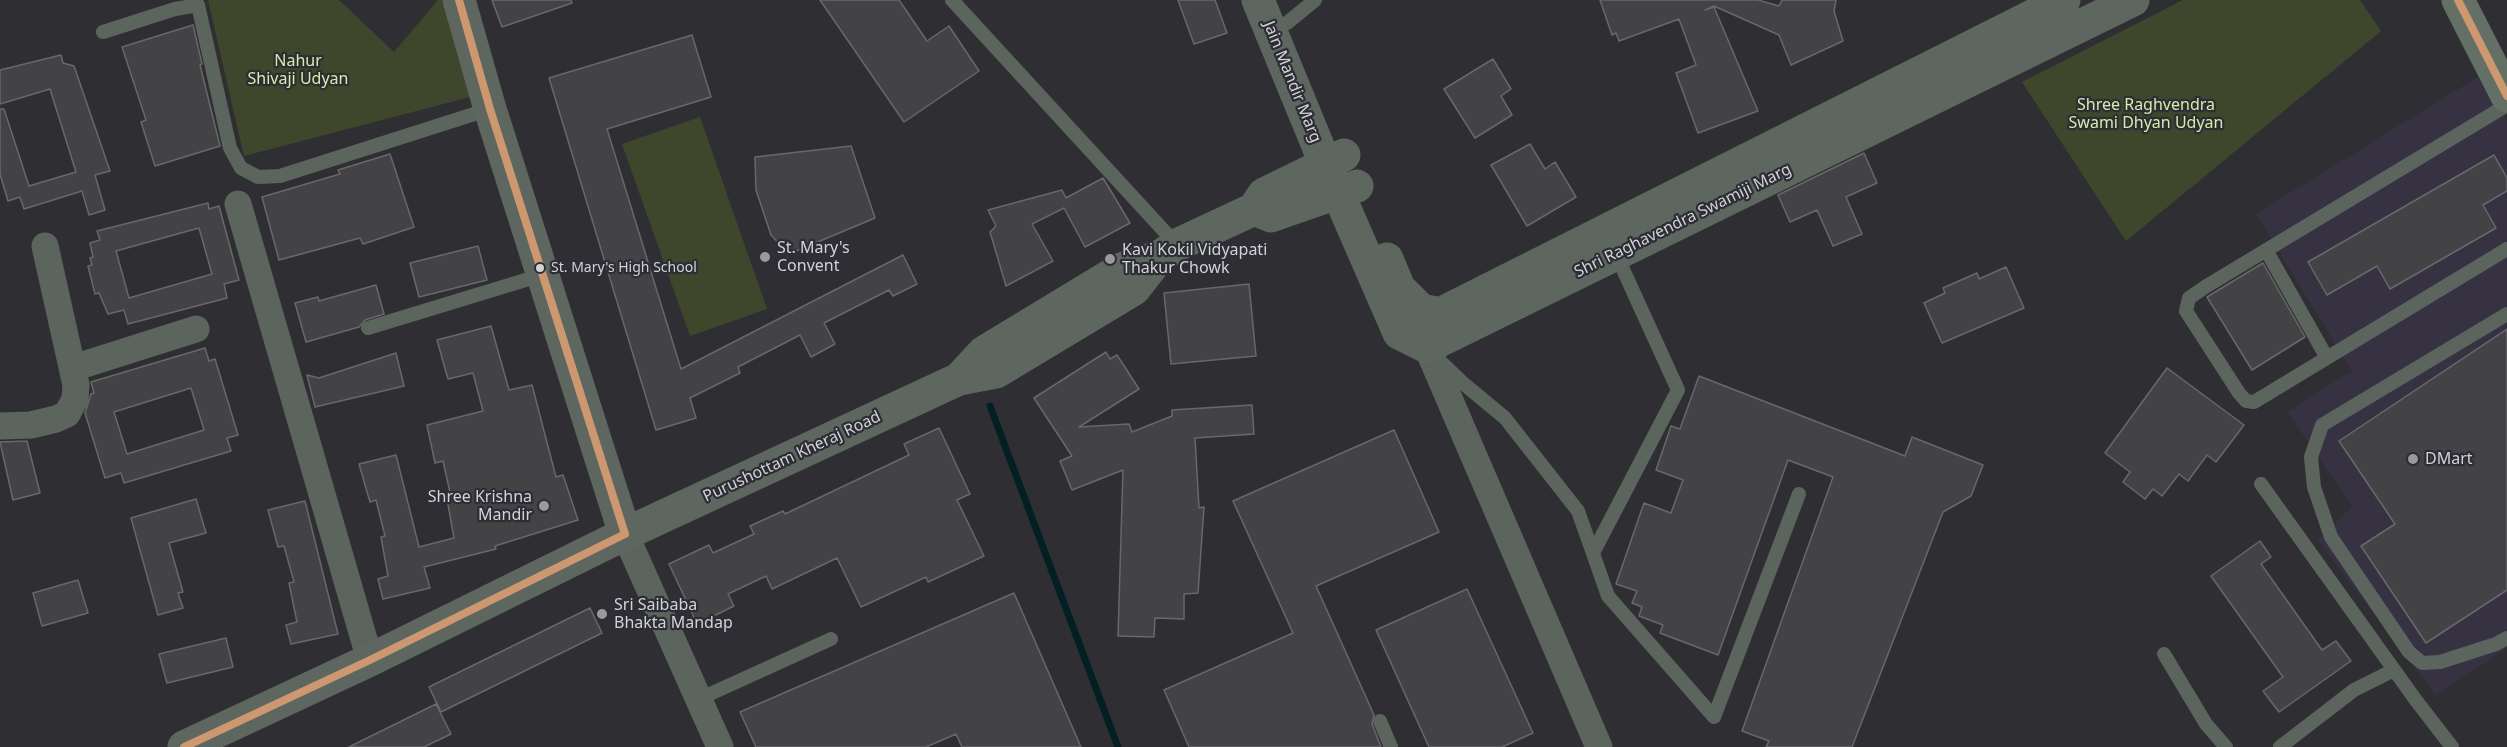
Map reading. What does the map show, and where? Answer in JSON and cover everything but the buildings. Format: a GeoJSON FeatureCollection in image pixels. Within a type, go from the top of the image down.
{"type":"FeatureCollection","features":[{"type":"Feature","properties":{"kind":"main road"},"geometry":{"type":"LineString","coordinates":[[2458,0],[2507,96]]}},
{"type":"Feature","properties":{"kind":"street"},"geometry":{"type":"LineString","coordinates":[[459,0],[490,109],[625,534],[720,747]]}},
{"type":"Feature","properties":{"kind":"street","name":"Shri Raghavendra Swamiji Marg"},"geometry":{"type":"LineString","coordinates":[[1989,54],[2064,0]]}},
{"type":"Feature","properties":{"kind":"street","name":"Shri Raghavendra Swamiji Marg"},"geometry":{"type":"LineString","coordinates":[[1427,346],[1706,195],[1989,54],[2133,0]]}},
{"type":"Feature","properties":{"kind":"street","name":"Jain Mandir Marg"},"geometry":{"type":"LineString","coordinates":[[1272,6],[1334,159]]}},
{"type":"Feature","properties":{"kind":"street"},"geometry":{"type":"LineString","coordinates":[[1334,159],[1382,270],[1399,333],[1427,346]]}},
{"type":"Feature","properties":{"kind":"street","name":"Purushottam Kheraj Road"},"geometry":{"type":"LineString","coordinates":[[201,743],[625,534],[959,379],[984,352],[1056,322],[1121,269],[1168,251],[1254,209],[1264,194],[1334,159]]}},
{"type":"Feature","properties":{"kind":"street"},"geometry":{"type":"LineString","coordinates":[[1254,209],[1271,216],[1347,190]]}},
{"type":"Feature","properties":{"kind":"street"},"geometry":{"type":"LineString","coordinates":[[238,204],[370,660]]}},
{"type":"Feature","properties":{"kind":"street"},"geometry":{"type":"LineString","coordinates":[[0,426],[31,425],[67,414],[75,399],[76,385],[73,368],[45,246]]}},
{"type":"Feature","properties":{"kind":"street","name":"Shri Raghavendra Swamiji Marg"},"geometry":{"type":"LineString","coordinates":[[1420,310],[1440,314],[1605,250]]}},
{"type":"Feature","properties":{"kind":"street"},"geometry":{"type":"LineString","coordinates":[[1382,270],[1420,310],[1427,346],[1599,747]]}},
{"type":"Feature","properties":{"kind":"street"},"geometry":{"type":"LineString","coordinates":[[73,368],[196,329]]}},
{"type":"Feature","properties":{"kind":"lane"},"geometry":{"type":"LineString","coordinates":[[952,0],[1168,251]]}},
{"type":"Feature","properties":{"kind":"lane"},"geometry":{"type":"LineString","coordinates":[[1272,6],[1315,0]]}},
{"type":"Feature","properties":{"kind":"lane"},"geometry":{"type":"LineString","coordinates":[[103,32],[175,9],[198,5],[230,148],[241,168],[258,177],[280,176],[490,109]]}},
{"type":"Feature","properties":{"kind":"lane"},"geometry":{"type":"LineString","coordinates":[[2507,105],[2188,298],[2187,311],[2246,401],[2254,402],[2507,249]]}},
{"type":"Feature","properties":{"kind":"lane"},"geometry":{"type":"LineString","coordinates":[[1593,553],[1678,390],[1605,250]]}},
{"type":"Feature","properties":{"kind":"lane"},"geometry":{"type":"LineString","coordinates":[[2266,250],[2327,358]]}},
{"type":"Feature","properties":{"kind":"lane"},"geometry":{"type":"LineString","coordinates":[[368,328],[542,275]]}},
{"type":"Feature","properties":{"kind":"lane"},"geometry":{"type":"LineString","coordinates":[[2507,314],[2322,424],[2311,457],[2314,487],[2331,537],[2409,652],[2422,663],[2440,662],[2496,645],[2507,638]]}},
{"type":"Feature","properties":{"kind":"lane"},"geometry":{"type":"LineString","coordinates":[[1427,346],[1464,384],[1505,418],[1578,511],[1608,596],[1714,717],[1799,494]]}},
{"type":"Feature","properties":{"kind":"lane"},"geometry":{"type":"LineString","coordinates":[[2261,484],[2452,747]]}},
{"type":"Feature","properties":{"kind":"lane"},"geometry":{"type":"LineString","coordinates":[[699,699],[831,639]]}},
{"type":"Feature","properties":{"kind":"lane"},"geometry":{"type":"LineString","coordinates":[[2164,654],[2206,724],[2226,747]]}},
{"type":"Feature","properties":{"kind":"lane"},"geometry":{"type":"LineString","coordinates":[[2280,747],[2354,690],[2394,670]]}},
{"type":"Feature","properties":{"kind":"lane"},"geometry":{"type":"LineString","coordinates":[[1380,720],[1391,747]]}},
{"type":"Feature","properties":{"kind":"shaded area"},"geometry":{"type":"Polygon","coordinates":[[[2478,77],[2507,121],[2507,648],[2436,695],[2318,540],[2352,507],[2288,412],[2352,371],[2256,214],[2478,77]]]}},
{"type":"Feature","properties":{"kind":"green space","name":"Nahur Shivaji Udyan"},"geometry":{"type":"Polygon","coordinates":[[[208,0],[339,0],[394,52],[438,0],[442,0],[470,97],[244,156],[208,0]]]}},
{"type":"Feature","properties":{"kind":"green space","name":"Shree Raghvendra Swami Dhyan Udyan"},"geometry":{"type":"Polygon","coordinates":[[[2183,0],[2360,0],[2381,31],[2126,241],[2022,82],[2183,0]]]}},
{"type":"Feature","properties":{"kind":"green space"},"geometry":{"type":"Polygon","coordinates":[[[700,117],[767,309],[690,336],[622,144],[700,117]]]}},
{"type":"Feature","properties":{"kind":"waterway"},"geometry":{"type":"LineString","coordinates":[[990,406],[1118,747]]}},
{"type":"Feature","properties":{"kind":"transit line"},"geometry":{"type":"LineString","coordinates":[[459,0],[490,109],[625,534]]}},
{"type":"Feature","properties":{"kind":"transit line"},"geometry":{"type":"LineString","coordinates":[[2458,0],[2507,96]]}},
{"type":"Feature","properties":{"kind":"transit line"},"geometry":{"type":"LineString","coordinates":[[184,747],[370,660],[625,534]]}},
{"type":"Feature","properties":{"kind":"place","name":"St. Mary's Convent"},"geometry":{"type":"Point","coordinates":[765,257]}},
{"type":"Feature","properties":{"kind":"place","name":"Kavi Kokil Vidyapati Thakur Chowk"},"geometry":{"type":"Point","coordinates":[1110,259]}},
{"type":"Feature","properties":{"kind":"place","name":"St. Mary's High School"},"geometry":{"type":"Point","coordinates":[540,268]}},
{"type":"Feature","properties":{"kind":"place","name":"DMart"},"geometry":{"type":"Point","coordinates":[2413,459]}},
{"type":"Feature","properties":{"kind":"place","name":"Shree Krishna Mandir"},"geometry":{"type":"Point","coordinates":[544,506]}},
{"type":"Feature","properties":{"kind":"place","name":"Sri Saibaba Bhakta Mandap"},"geometry":{"type":"Point","coordinates":[602,614]}}]}
